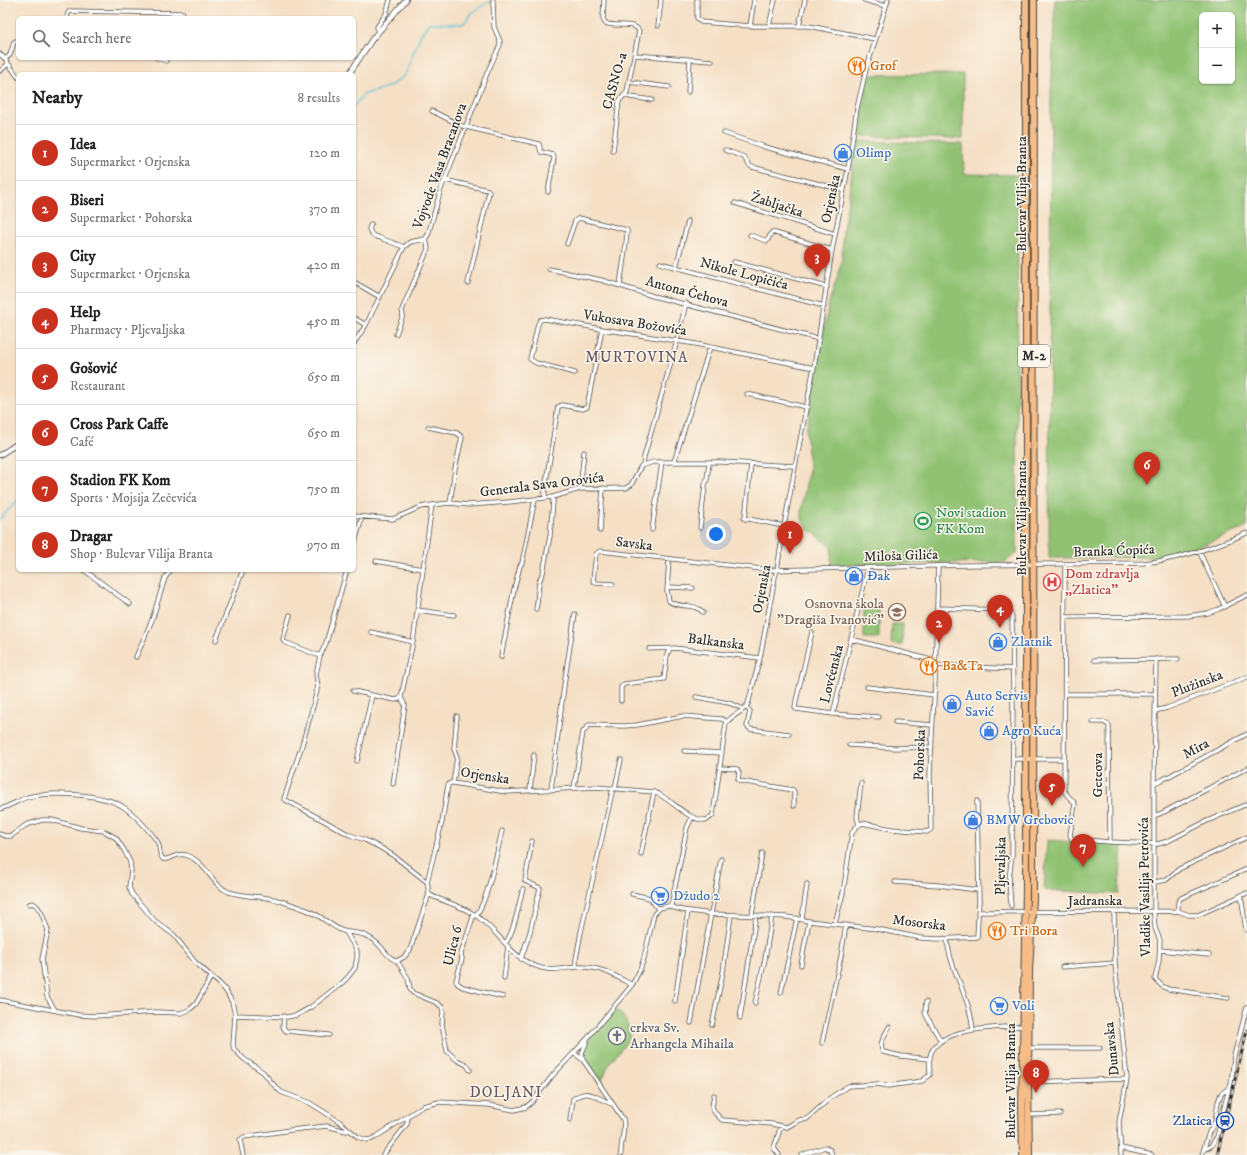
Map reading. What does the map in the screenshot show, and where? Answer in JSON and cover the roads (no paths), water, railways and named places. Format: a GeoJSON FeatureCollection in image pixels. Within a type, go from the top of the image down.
{"type":"FeatureCollection","features":[{"type":"Feature","properties":{"kind":"main road","name":"Bulevar Vilija Branta"},"geometry":{"type":"LineString","coordinates":[[1023,1155],[1026,759],[1026,0]]}},
{"type":"Feature","properties":{"kind":"main road","name":"Bulevar Vilija Branta"},"geometry":{"type":"LineString","coordinates":[[1029,1155],[1028,1082],[1030,959],[1033,912],[1034,759],[1034,0]]}},
{"type":"Feature","properties":{"kind":"street"},"geometry":{"type":"LineString","coordinates":[[378,32],[377,26],[386,14],[390,0]]}},
{"type":"Feature","properties":{"kind":"street"},"geometry":{"type":"LineString","coordinates":[[350,72],[378,32],[406,0]]}},
{"type":"Feature","properties":{"kind":"street","name":"Vojvode Vasa Bracanova"},"geometry":{"type":"LineString","coordinates":[[404,247],[408,243],[425,239],[428,235],[445,180],[500,43],[494,27],[493,0]]}},
{"type":"Feature","properties":{"kind":"street","name":"CASNO-a"},"geometry":{"type":"LineString","coordinates":[[604,0],[602,18],[605,23],[613,26],[634,26],[638,29],[635,55],[629,82],[625,95],[618,101],[612,151]]}},
{"type":"Feature","properties":{"kind":"street"},"geometry":{"type":"LineString","coordinates":[[658,26],[661,0]]}},
{"type":"Feature","properties":{"kind":"street"},"geometry":{"type":"LineString","coordinates":[[697,0],[697,20],[701,22],[750,26],[817,27],[875,39]]}},
{"type":"Feature","properties":{"kind":"street"},"geometry":{"type":"LineString","coordinates":[[750,26],[754,0]]}},
{"type":"Feature","properties":{"kind":"street"},"geometry":{"type":"LineString","coordinates":[[768,26],[774,0]]}},
{"type":"Feature","properties":{"kind":"street"},"geometry":{"type":"LineString","coordinates":[[799,26],[805,0]]}},
{"type":"Feature","properties":{"kind":"street"},"geometry":{"type":"LineString","coordinates":[[864,0],[886,6]]}},
{"type":"Feature","properties":{"kind":"street","name":"Orjenska"},"geometry":{"type":"LineString","coordinates":[[745,708],[751,696],[760,658],[777,570],[814,368],[832,250],[848,169],[859,96],[888,0]]}},
{"type":"Feature","properties":{"kind":"street"},"geometry":{"type":"LineString","coordinates":[[67,16],[70,11],[182,13]]}},
{"type":"Feature","properties":{"kind":"street"},"geometry":{"type":"LineString","coordinates":[[5,59],[10,55],[14,42],[16,41]]}},
{"type":"Feature","properties":{"kind":"street"},"geometry":{"type":"LineString","coordinates":[[0,54],[16,74]]}},
{"type":"Feature","properties":{"kind":"street"},"geometry":{"type":"LineString","coordinates":[[635,55],[712,61]]}},
{"type":"Feature","properties":{"kind":"street"},"geometry":{"type":"LineString","coordinates":[[688,92],[690,60]]}},
{"type":"Feature","properties":{"kind":"street"},"geometry":{"type":"LineString","coordinates":[[0,71],[8,64]]}},
{"type":"Feature","properties":{"kind":"street"},"geometry":{"type":"LineString","coordinates":[[629,82],[669,87]]}},
{"type":"Feature","properties":{"kind":"street"},"geometry":{"type":"LineString","coordinates":[[625,95],[652,100]]}},
{"type":"Feature","properties":{"kind":"street"},"geometry":{"type":"LineString","coordinates":[[432,111],[462,126],[539,144],[541,152],[553,156],[554,158],[548,192]]}},
{"type":"Feature","properties":{"kind":"street"},"geometry":{"type":"LineString","coordinates":[[724,134],[765,147],[848,169]]}},
{"type":"Feature","properties":{"kind":"street"},"geometry":{"type":"LineString","coordinates":[[725,150],[744,157],[749,166],[844,190]]}},
{"type":"Feature","properties":{"kind":"street"},"geometry":{"type":"LineString","coordinates":[[445,180],[488,190],[489,192],[468,283]]}},
{"type":"Feature","properties":{"kind":"street","name":"Žabljačka"},"geometry":{"type":"LineString","coordinates":[[735,203],[835,234]]}},
{"type":"Feature","properties":{"kind":"street"},"geometry":{"type":"LineString","coordinates":[[567,244],[575,221],[579,218],[627,230],[628,233],[620,285]]}},
{"type":"Feature","properties":{"kind":"street"},"geometry":{"type":"LineString","coordinates":[[676,267],[688,221]]}},
{"type":"Feature","properties":{"kind":"street"},"geometry":{"type":"LineString","coordinates":[[356,340],[366,325],[404,247],[372,235],[370,229],[371,224]]}},
{"type":"Feature","properties":{"kind":"street"},"geometry":{"type":"LineString","coordinates":[[750,235],[767,241],[772,232],[832,250]]}},
{"type":"Feature","properties":{"kind":"street"},"geometry":{"type":"LineString","coordinates":[[396,334],[403,315],[402,310],[428,249],[425,239]]}},
{"type":"Feature","properties":{"kind":"street"},"geometry":{"type":"LineString","coordinates":[[734,262],[827,287]]}},
{"type":"Feature","properties":{"kind":"street","name":"Nikole Lopičića"},"geometry":{"type":"LineString","coordinates":[[660,263],[758,290],[824,306]]}},
{"type":"Feature","properties":{"kind":"street","name":"Antona Čehova"},"geometry":{"type":"LineString","coordinates":[[549,270],[585,276],[620,285],[653,296],[686,303],[819,339]]}},
{"type":"Feature","properties":{"kind":"street"},"geometry":{"type":"LineString","coordinates":[[356,283],[380,296]]}},
{"type":"Feature","properties":{"kind":"street"},"geometry":{"type":"LineString","coordinates":[[686,303],[643,464],[662,462],[727,462],[795,466]]}},
{"type":"Feature","properties":{"kind":"street"},"geometry":{"type":"LineString","coordinates":[[356,319],[366,325]]}},
{"type":"Feature","properties":{"kind":"street","name":"Vukosava Božovića"},"geometry":{"type":"LineString","coordinates":[[575,373],[536,363],[530,359],[538,322],[540,320],[545,319],[677,341],[814,368]]}},
{"type":"Feature","properties":{"kind":"street"},"geometry":{"type":"LineString","coordinates":[[545,498],[545,489],[558,407],[562,405],[583,409],[587,407],[602,329]]}},
{"type":"Feature","properties":{"kind":"street"},"geometry":{"type":"LineString","coordinates":[[674,462],[710,347]]}},
{"type":"Feature","properties":{"kind":"street"},"geometry":{"type":"LineString","coordinates":[[747,394],[806,407]]}},
{"type":"Feature","properties":{"kind":"street"},"geometry":{"type":"LineString","coordinates":[[428,427],[457,433],[462,437],[450,503]]}},
{"type":"Feature","properties":{"kind":"street"},"geometry":{"type":"LineString","coordinates":[[0,455],[16,444]]}},
{"type":"Feature","properties":{"kind":"street"},"geometry":{"type":"LineString","coordinates":[[580,489],[584,452]]}},
{"type":"Feature","properties":{"kind":"street"},"geometry":{"type":"LineString","coordinates":[[652,530],[662,462]]}},
{"type":"Feature","properties":{"kind":"street"},"geometry":{"type":"LineString","coordinates":[[700,528],[709,463]]}},
{"type":"Feature","properties":{"kind":"street","name":"Generala Sava Orovića"},"geometry":{"type":"LineString","coordinates":[[356,516],[393,519],[421,507],[432,505],[450,503],[469,505],[553,497],[580,489],[626,488],[630,486],[643,464]]}},
{"type":"Feature","properties":{"kind":"street"},"geometry":{"type":"LineString","coordinates":[[751,464],[744,518],[784,526]]}},
{"type":"Feature","properties":{"kind":"street"},"geometry":{"type":"LineString","coordinates":[[600,531],[603,488]]}},
{"type":"Feature","properties":{"kind":"street"},"geometry":{"type":"LineString","coordinates":[[536,609],[538,586],[543,573],[550,536],[553,497]]}},
{"type":"Feature","properties":{"kind":"street"},"geometry":{"type":"LineString","coordinates":[[501,657],[514,589],[522,563],[535,499]]}},
{"type":"Feature","properties":{"kind":"street"},"geometry":{"type":"LineString","coordinates":[[392,784],[405,705],[401,697],[413,642],[432,505]]}},
{"type":"Feature","properties":{"kind":"street"},"geometry":{"type":"LineString","coordinates":[[356,539],[362,517]]}},
{"type":"Feature","properties":{"kind":"street","name":"Branka Ćopića"},"geometry":{"type":"LineString","coordinates":[[1026,564],[1154,562],[1199,551],[1247,533]]}},
{"type":"Feature","properties":{"kind":"street","name":"Savska"},"geometry":{"type":"LineString","coordinates":[[613,584],[596,583],[593,581],[596,554],[600,551],[669,560],[777,570]]}},
{"type":"Feature","properties":{"kind":"street"},"geometry":{"type":"LineString","coordinates":[[1199,551],[1225,606]]}},
{"type":"Feature","properties":{"kind":"street","name":"Savska"},"geometry":{"type":"LineString","coordinates":[[669,560],[667,597],[670,602],[694,606],[703,612]]}},
{"type":"Feature","properties":{"kind":"street"},"geometry":{"type":"LineString","coordinates":[[376,561],[423,569]]}},
{"type":"Feature","properties":{"kind":"street","name":"Miloša Gilića"},"geometry":{"type":"LineString","coordinates":[[777,570],[1026,564]]}},
{"type":"Feature","properties":{"kind":"street"},"geometry":{"type":"LineString","coordinates":[[1065,564],[1064,791],[1075,804],[1070,835],[1074,840],[1155,844],[1168,841],[1207,821],[1247,804]]}},
{"type":"Feature","properties":{"kind":"street","name":"Pohorska"},"geometry":{"type":"LineString","coordinates":[[859,824],[862,823],[915,831],[927,832],[930,830],[930,773],[938,566]]}},
{"type":"Feature","properties":{"kind":"street","name":"Lovćenska"},"geometry":{"type":"LineString","coordinates":[[833,714],[868,568]]}},
{"type":"Feature","properties":{"kind":"street"},"geometry":{"type":"LineString","coordinates":[[87,572],[130,604]]}},
{"type":"Feature","properties":{"kind":"street"},"geometry":{"type":"LineString","coordinates":[[136,657],[152,620],[165,578],[170,572]]}},
{"type":"Feature","properties":{"kind":"street"},"geometry":{"type":"LineString","coordinates":[[216,640],[242,572]]}},
{"type":"Feature","properties":{"kind":"street"},"geometry":{"type":"LineString","coordinates":[[346,572],[326,643],[320,656],[316,674],[318,686],[298,758],[284,799],[338,829],[381,848],[394,856],[427,882]]}},
{"type":"Feature","properties":{"kind":"street"},"geometry":{"type":"LineString","coordinates":[[667,586],[693,588]]}},
{"type":"Feature","properties":{"kind":"street"},"geometry":{"type":"LineString","coordinates":[[1065,617],[1188,616],[1208,613],[1247,595]]}},
{"type":"Feature","properties":{"kind":"street","name":"Pljevaljska"},"geometry":{"type":"LineString","coordinates":[[937,608],[1005,610],[1009,611],[1012,616],[1012,855],[1009,879],[1011,906]]}},
{"type":"Feature","properties":{"kind":"street"},"geometry":{"type":"LineString","coordinates":[[417,610],[454,615]]}},
{"type":"Feature","properties":{"kind":"street"},"geometry":{"type":"LineString","coordinates":[[551,790],[565,678],[575,614]]}},
{"type":"Feature","properties":{"kind":"street"},"geometry":{"type":"LineString","coordinates":[[290,615],[283,639],[284,642],[320,656]]}},
{"type":"Feature","properties":{"kind":"street"},"geometry":{"type":"LineString","coordinates":[[371,632],[413,642]]}},
{"type":"Feature","properties":{"kind":"street"},"geometry":{"type":"LineString","coordinates":[[812,632],[795,708],[798,710],[833,714],[879,717]]}},
{"type":"Feature","properties":{"kind":"street"},"geometry":{"type":"LineString","coordinates":[[851,639],[935,663],[1013,669]]}},
{"type":"Feature","properties":{"kind":"street","name":"Balkanska"},"geometry":{"type":"LineString","coordinates":[[649,649],[665,648],[669,650],[674,648],[760,658]]}},
{"type":"Feature","properties":{"kind":"street","name":"Balkanska"},"geometry":{"type":"LineString","coordinates":[[621,701],[621,687],[624,684],[664,680],[669,650]]}},
{"type":"Feature","properties":{"kind":"street","name":"Vladike Vasilija Petrovića"},"geometry":{"type":"LineString","coordinates":[[1156,659],[1154,912],[1155,928],[1160,940],[1160,950],[1155,977],[1162,986],[1178,991],[1228,998]]}},
{"type":"Feature","properties":{"kind":"street"},"geometry":{"type":"LineString","coordinates":[[1094,660],[1178,659]]}},
{"type":"Feature","properties":{"kind":"street","name":"Plužinska"},"geometry":{"type":"LineString","coordinates":[[1155,711],[1173,706],[1247,676]]}},
{"type":"Feature","properties":{"kind":"street"},"geometry":{"type":"LineString","coordinates":[[867,687],[934,695]]}},
{"type":"Feature","properties":{"kind":"street"},"geometry":{"type":"LineString","coordinates":[[353,691],[395,700],[401,697]]}},
{"type":"Feature","properties":{"kind":"street"},"geometry":{"type":"LineString","coordinates":[[1065,694],[1155,694]]}},
{"type":"Feature","properties":{"kind":"street"},"geometry":{"type":"LineString","coordinates":[[357,762],[372,695]]}},
{"type":"Feature","properties":{"kind":"street"},"geometry":{"type":"LineString","coordinates":[[696,697],[729,703],[745,708],[750,711],[747,726],[750,729],[789,734]]}},
{"type":"Feature","properties":{"kind":"street"},"geometry":{"type":"LineString","coordinates":[[0,834],[11,836],[26,825],[42,820],[52,820],[80,828],[104,831],[110,834],[120,844],[130,862],[131,870],[129,887],[132,894],[155,921],[174,935],[195,962],[220,984],[228,994],[232,1002],[235,1015],[234,1050],[263,1072],[281,1092],[310,1104],[361,1139],[369,1140],[423,1106],[439,1102],[489,1105],[510,1110],[522,1109],[532,1102],[553,1075],[586,1040],[632,986],[644,958],[654,914],[658,909],[664,906],[671,906],[687,828],[692,817],[704,821],[708,820],[713,815],[727,722],[745,708]]}},
{"type":"Feature","properties":{"kind":"street","name":"Orjenska"},"geometry":{"type":"LineString","coordinates":[[457,716],[454,749],[457,756],[453,783],[506,792],[596,786],[654,792],[661,795],[692,817]]}},
{"type":"Feature","properties":{"kind":"street"},"geometry":{"type":"LineString","coordinates":[[574,788],[583,732],[589,725],[637,725],[683,716],[722,720],[727,722]]}},
{"type":"Feature","properties":{"kind":"street"},"geometry":{"type":"LineString","coordinates":[[895,722],[932,725]]}},
{"type":"Feature","properties":{"kind":"street","name":"Geteova"},"geometry":{"type":"LineString","coordinates":[[1093,722],[1103,722],[1109,725],[1110,842]]}},
{"type":"Feature","properties":{"kind":"street","name":"Mira"},"geometry":{"type":"LineString","coordinates":[[1154,783],[1247,734]]}},
{"type":"Feature","properties":{"kind":"street"},"geometry":{"type":"LineString","coordinates":[[849,745],[895,748],[932,747]]}},
{"type":"Feature","properties":{"kind":"street"},"geometry":{"type":"LineString","coordinates":[[684,751],[722,753]]}},
{"type":"Feature","properties":{"kind":"street"},"geometry":{"type":"LineString","coordinates":[[530,790],[534,755]]}},
{"type":"Feature","properties":{"kind":"street"},"geometry":{"type":"LineString","coordinates":[[1013,759],[1064,759]]}},
{"type":"Feature","properties":{"kind":"street"},"geometry":{"type":"LineString","coordinates":[[576,967],[580,938],[621,760]]}},
{"type":"Feature","properties":{"kind":"street"},"geometry":{"type":"LineString","coordinates":[[720,768],[737,769],[739,773],[738,779],[742,782],[793,790],[794,806]]}},
{"type":"Feature","properties":{"kind":"street"},"geometry":{"type":"LineString","coordinates":[[1154,816],[1247,768]]}},
{"type":"Feature","properties":{"kind":"street"},"geometry":{"type":"LineString","coordinates":[[397,961],[404,957],[410,950],[426,899],[429,894],[427,882],[442,822],[448,786],[450,783],[453,783]]}},
{"type":"Feature","properties":{"kind":"street"},"geometry":{"type":"LineString","coordinates":[[835,923],[843,892],[852,834],[859,824],[857,817],[860,783]]}},
{"type":"Feature","properties":{"kind":"street"},"geometry":{"type":"LineString","coordinates":[[641,854],[654,792]]}},
{"type":"Feature","properties":{"kind":"street"},"geometry":{"type":"LineString","coordinates":[[0,809],[29,797],[45,795],[85,796],[116,803],[130,812],[157,841],[160,846],[160,856],[163,859],[168,859],[176,855],[184,855],[192,858],[198,861],[219,885],[226,890],[243,895],[277,900],[318,915],[337,928],[346,932],[359,933],[369,938],[380,946],[391,959],[397,961],[406,975],[413,993],[437,1003],[440,1006],[443,1012],[442,1024],[448,1051],[451,1056],[467,1065],[470,1070]]}},
{"type":"Feature","properties":{"kind":"street","name":"Pljevaljska"},"geometry":{"type":"LineString","coordinates":[[977,801],[978,912]]}},
{"type":"Feature","properties":{"kind":"street"},"geometry":{"type":"LineString","coordinates":[[475,915],[479,911],[487,891],[502,831]]}},
{"type":"Feature","properties":{"kind":"street"},"geometry":{"type":"LineString","coordinates":[[1155,882],[1166,880],[1179,869],[1247,837]]}},
{"type":"Feature","properties":{"kind":"street"},"geometry":{"type":"LineString","coordinates":[[521,959],[530,932],[540,888],[525,881],[532,841]]}},
{"type":"Feature","properties":{"kind":"street"},"geometry":{"type":"LineString","coordinates":[[740,1018],[762,852]]}},
{"type":"Feature","properties":{"kind":"street"},"geometry":{"type":"LineString","coordinates":[[691,1023],[721,859]]}},
{"type":"Feature","properties":{"kind":"street"},"geometry":{"type":"LineString","coordinates":[[1178,911],[1178,902],[1181,898],[1247,869]]}},
{"type":"Feature","properties":{"kind":"street"},"geometry":{"type":"LineString","coordinates":[[895,882],[978,890]]}},
{"type":"Feature","properties":{"kind":"street"},"geometry":{"type":"LineString","coordinates":[[802,919],[808,884]]}},
{"type":"Feature","properties":{"kind":"street"},"geometry":{"type":"LineString","coordinates":[[504,978],[507,945],[523,889]]}},
{"type":"Feature","properties":{"kind":"street","name":"Jadranska"},"geometry":{"type":"LineString","coordinates":[[1025,912],[1178,911],[1189,915],[1198,915],[1247,893]]}},
{"type":"Feature","properties":{"kind":"street"},"geometry":{"type":"LineString","coordinates":[[429,894],[475,915],[489,926],[521,959],[530,964],[544,969],[557,970],[576,967],[593,968],[611,973],[632,986]]}},
{"type":"Feature","properties":{"kind":"street"},"geometry":{"type":"LineString","coordinates":[[632,894],[650,898],[658,909]]}},
{"type":"Feature","properties":{"kind":"street"},"geometry":{"type":"LineString","coordinates":[[1241,895],[1246,930]]}},
{"type":"Feature","properties":{"kind":"street"},"geometry":{"type":"LineString","coordinates":[[29,904],[33,903],[37,906],[48,930],[42,959],[47,997],[56,1011]]}},
{"type":"Feature","properties":{"kind":"street","name":"Mosorska"},"geometry":{"type":"LineString","coordinates":[[671,906],[682,910],[712,914],[797,918],[809,921],[835,923],[893,932],[922,938],[948,939],[977,937],[978,912]]}},
{"type":"Feature","properties":{"kind":"street"},"geometry":{"type":"LineString","coordinates":[[675,1001],[688,911]]}},
{"type":"Feature","properties":{"kind":"street"},"geometry":{"type":"LineString","coordinates":[[978,912],[1025,912]]}},
{"type":"Feature","properties":{"kind":"street","name":"Dunavska"},"geometry":{"type":"LineString","coordinates":[[1114,912],[1115,963],[1127,1079],[1119,1122],[1122,1155]]}},
{"type":"Feature","properties":{"kind":"street","name":"Ulica 6"},"geometry":{"type":"LineString","coordinates":[[475,915],[461,953],[462,959],[456,981],[463,987],[503,997]]}},
{"type":"Feature","properties":{"kind":"street"},"geometry":{"type":"LineString","coordinates":[[712,1025],[723,972],[731,915]]}},
{"type":"Feature","properties":{"kind":"street"},"geometry":{"type":"LineString","coordinates":[[756,1003],[772,916]]}},
{"type":"Feature","properties":{"kind":"street"},"geometry":{"type":"LineString","coordinates":[[781,993],[797,918]]}},
{"type":"Feature","properties":{"kind":"street"},"geometry":{"type":"LineString","coordinates":[[801,965],[809,921]]}},
{"type":"Feature","properties":{"kind":"street"},"geometry":{"type":"LineString","coordinates":[[822,1043],[841,956],[846,925]]}},
{"type":"Feature","properties":{"kind":"street"},"geometry":{"type":"LineString","coordinates":[[235,1015],[284,1016],[297,1014],[310,1007],[348,977],[355,968],[357,954],[356,948],[346,932]]}},
{"type":"Feature","properties":{"kind":"street"},"geometry":{"type":"LineString","coordinates":[[948,939],[950,954],[969,1007],[972,1031]]}},
{"type":"Feature","properties":{"kind":"street"},"geometry":{"type":"LineString","coordinates":[[1160,950],[1208,955]]}},
{"type":"Feature","properties":{"kind":"street"},"geometry":{"type":"LineString","coordinates":[[1062,967],[1115,963]]}},
{"type":"Feature","properties":{"kind":"street"},"geometry":{"type":"LineString","coordinates":[[0,1000],[68,1014],[96,1016],[156,1012],[185,1012],[196,1004],[211,977]]}},
{"type":"Feature","properties":{"kind":"street"},"geometry":{"type":"LineString","coordinates":[[926,1002],[925,1013],[942,1041]]}},
{"type":"Feature","properties":{"kind":"street"},"geometry":{"type":"LineString","coordinates":[[1205,1149],[1210,1146],[1217,1136],[1229,1088],[1234,1056],[1247,1007]]}},
{"type":"Feature","properties":{"kind":"street"},"geometry":{"type":"LineString","coordinates":[[284,1016],[283,1027],[286,1031],[329,1035]]}},
{"type":"Feature","properties":{"kind":"street"},"geometry":{"type":"LineString","coordinates":[[714,1095],[712,1109],[722,1120],[787,1126],[799,1120],[807,1119],[830,1098],[848,1086],[878,1084],[885,1086],[922,1081],[930,1075],[931,1052],[942,1041],[950,1036],[972,1031],[1023,1026]]}},
{"type":"Feature","properties":{"kind":"street"},"geometry":{"type":"LineString","coordinates":[[889,1027],[881,1044],[881,1049],[883,1052],[901,1056],[930,1059]]}},
{"type":"Feature","properties":{"kind":"street"},"geometry":{"type":"LineString","coordinates":[[583,1060],[582,1054],[586,1040]]}},
{"type":"Feature","properties":{"kind":"street"},"geometry":{"type":"LineString","coordinates":[[1029,1048],[1100,1048]]}},
{"type":"Feature","properties":{"kind":"street"},"geometry":{"type":"LineString","coordinates":[[574,1053],[583,1060],[624,1122],[621,1155]]}},
{"type":"Feature","properties":{"kind":"street"},"geometry":{"type":"LineString","coordinates":[[1028,1082],[1127,1079]]}},
{"type":"Feature","properties":{"kind":"street"},"geometry":{"type":"LineString","coordinates":[[1202,1155],[1209,1132],[1215,1122],[1218,1102],[1221,1094],[1229,1088]]}},
{"type":"Feature","properties":{"kind":"street"},"geometry":{"type":"LineString","coordinates":[[570,1120],[573,1099],[577,1096],[591,1094],[613,1105]]}},
{"type":"Feature","properties":{"kind":"street"},"geometry":{"type":"LineString","coordinates":[[1028,1115],[1060,1114]]}},
{"type":"Feature","properties":{"kind":"street"},"geometry":{"type":"LineString","coordinates":[[383,1155],[406,1124],[408,1116]]}},
{"type":"Feature","properties":{"kind":"street"},"geometry":{"type":"LineString","coordinates":[[243,1155],[240,1140],[244,1137],[327,1126],[346,1131],[350,1130]]}},
{"type":"Feature","properties":{"kind":"street"},"geometry":{"type":"LineString","coordinates":[[779,1155],[774,1148],[781,1126]]}},
{"type":"Feature","properties":{"kind":"street"},"geometry":{"type":"LineString","coordinates":[[802,1155],[825,1147],[830,1150],[832,1155]]}},
{"type":"Feature","properties":{"kind":"street"},"geometry":{"type":"LineString","coordinates":[[1121,1148],[1152,1155]]}},
{"type":"Feature","properties":{"kind":"waterway"},"geometry":{"type":"LineString","coordinates":[[356,104],[363,95],[390,86],[405,75],[421,34],[429,23],[463,24],[472,13],[491,0]]}},
{"type":"Feature","properties":{"kind":"waterway"},"geometry":{"type":"LineString","coordinates":[[0,519],[16,502]]}},
{"type":"Feature","properties":{"kind":"railway"},"geometry":{"type":"LineString","coordinates":[[1217,1155],[1247,1030]]}},
{"type":"Feature","properties":{"kind":"place","name":"Grof"},"geometry":{"type":"Point","coordinates":[857,66]}},
{"type":"Feature","properties":{"kind":"place","name":"Olimp"},"geometry":{"type":"Point","coordinates":[843,153]}},
{"type":"Feature","properties":{"kind":"place","name":"City"},"geometry":{"type":"Point","coordinates":[817,277]}},
{"type":"Feature","properties":{"kind":"place","name":"Cross Park Caffe"},"geometry":{"type":"Point","coordinates":[1147,485]}},
{"type":"Feature","properties":{"kind":"place","name":"Novi stadion FK Kom"},"geometry":{"type":"Point","coordinates":[923,521]}},
{"type":"Feature","properties":{"kind":"place","name":"Idea"},"geometry":{"type":"Point","coordinates":[790,554]}},
{"type":"Feature","properties":{"kind":"place","name":"Đak"},"geometry":{"type":"Point","coordinates":[854,576]}},
{"type":"Feature","properties":{"kind":"place","name":"Dom zdravlja „Zlatica”"},"geometry":{"type":"Point","coordinates":[1052,582]}},
{"type":"Feature","properties":{"kind":"place","name":"Osnovna škola \"Dragiša Ivanović\""},"geometry":{"type":"Point","coordinates":[897,612]}},
{"type":"Feature","properties":{"kind":"place","name":"Help"},"geometry":{"type":"Point","coordinates":[1000,628]}},
{"type":"Feature","properties":{"kind":"place","name":"Zlatnik"},"geometry":{"type":"Point","coordinates":[998,642]}},
{"type":"Feature","properties":{"kind":"place","name":"Biseri"},"geometry":{"type":"Point","coordinates":[939,643]}},
{"type":"Feature","properties":{"kind":"place","name":"Ba&Ta"},"geometry":{"type":"Point","coordinates":[929,666]}},
{"type":"Feature","properties":{"kind":"place","name":"Auto Servis Savić"},"geometry":{"type":"Point","coordinates":[952,704]}},
{"type":"Feature","properties":{"kind":"place","name":"Agro Kuća"},"geometry":{"type":"Point","coordinates":[989,731]}},
{"type":"Feature","properties":{"kind":"place","name":"Gošović"},"geometry":{"type":"Point","coordinates":[1052,806]}},
{"type":"Feature","properties":{"kind":"place","name":"BMW Grebovic"},"geometry":{"type":"Point","coordinates":[973,820]}},
{"type":"Feature","properties":{"kind":"place","name":"Stadion FK Kom"},"geometry":{"type":"Point","coordinates":[1083,867]}},
{"type":"Feature","properties":{"kind":"place","name":"Džudo 2"},"geometry":{"type":"Point","coordinates":[660,896]}},
{"type":"Feature","properties":{"kind":"place","name":"Tri Bora"},"geometry":{"type":"Point","coordinates":[997,931]}},
{"type":"Feature","properties":{"kind":"place","name":"Voli"},"geometry":{"type":"Point","coordinates":[999,1006]}},
{"type":"Feature","properties":{"kind":"place","name":"crkva Sv. Arhangela Mihaila"},"geometry":{"type":"Point","coordinates":[617,1036]}},
{"type":"Feature","properties":{"kind":"place","name":"Dragar"},"geometry":{"type":"Point","coordinates":[1036,1093]}},
{"type":"Feature","properties":{"kind":"place","name":"Zlatica"},"geometry":{"type":"Point","coordinates":[1225,1121]}},
{"type":"Feature","properties":{"kind":"district","name":"MURTOVINA"},"geometry":{"type":"Point","coordinates":[637,357]}},
{"type":"Feature","properties":{"kind":"district","name":"DOLJANI"},"geometry":{"type":"Point","coordinates":[506,1092]}}]}
